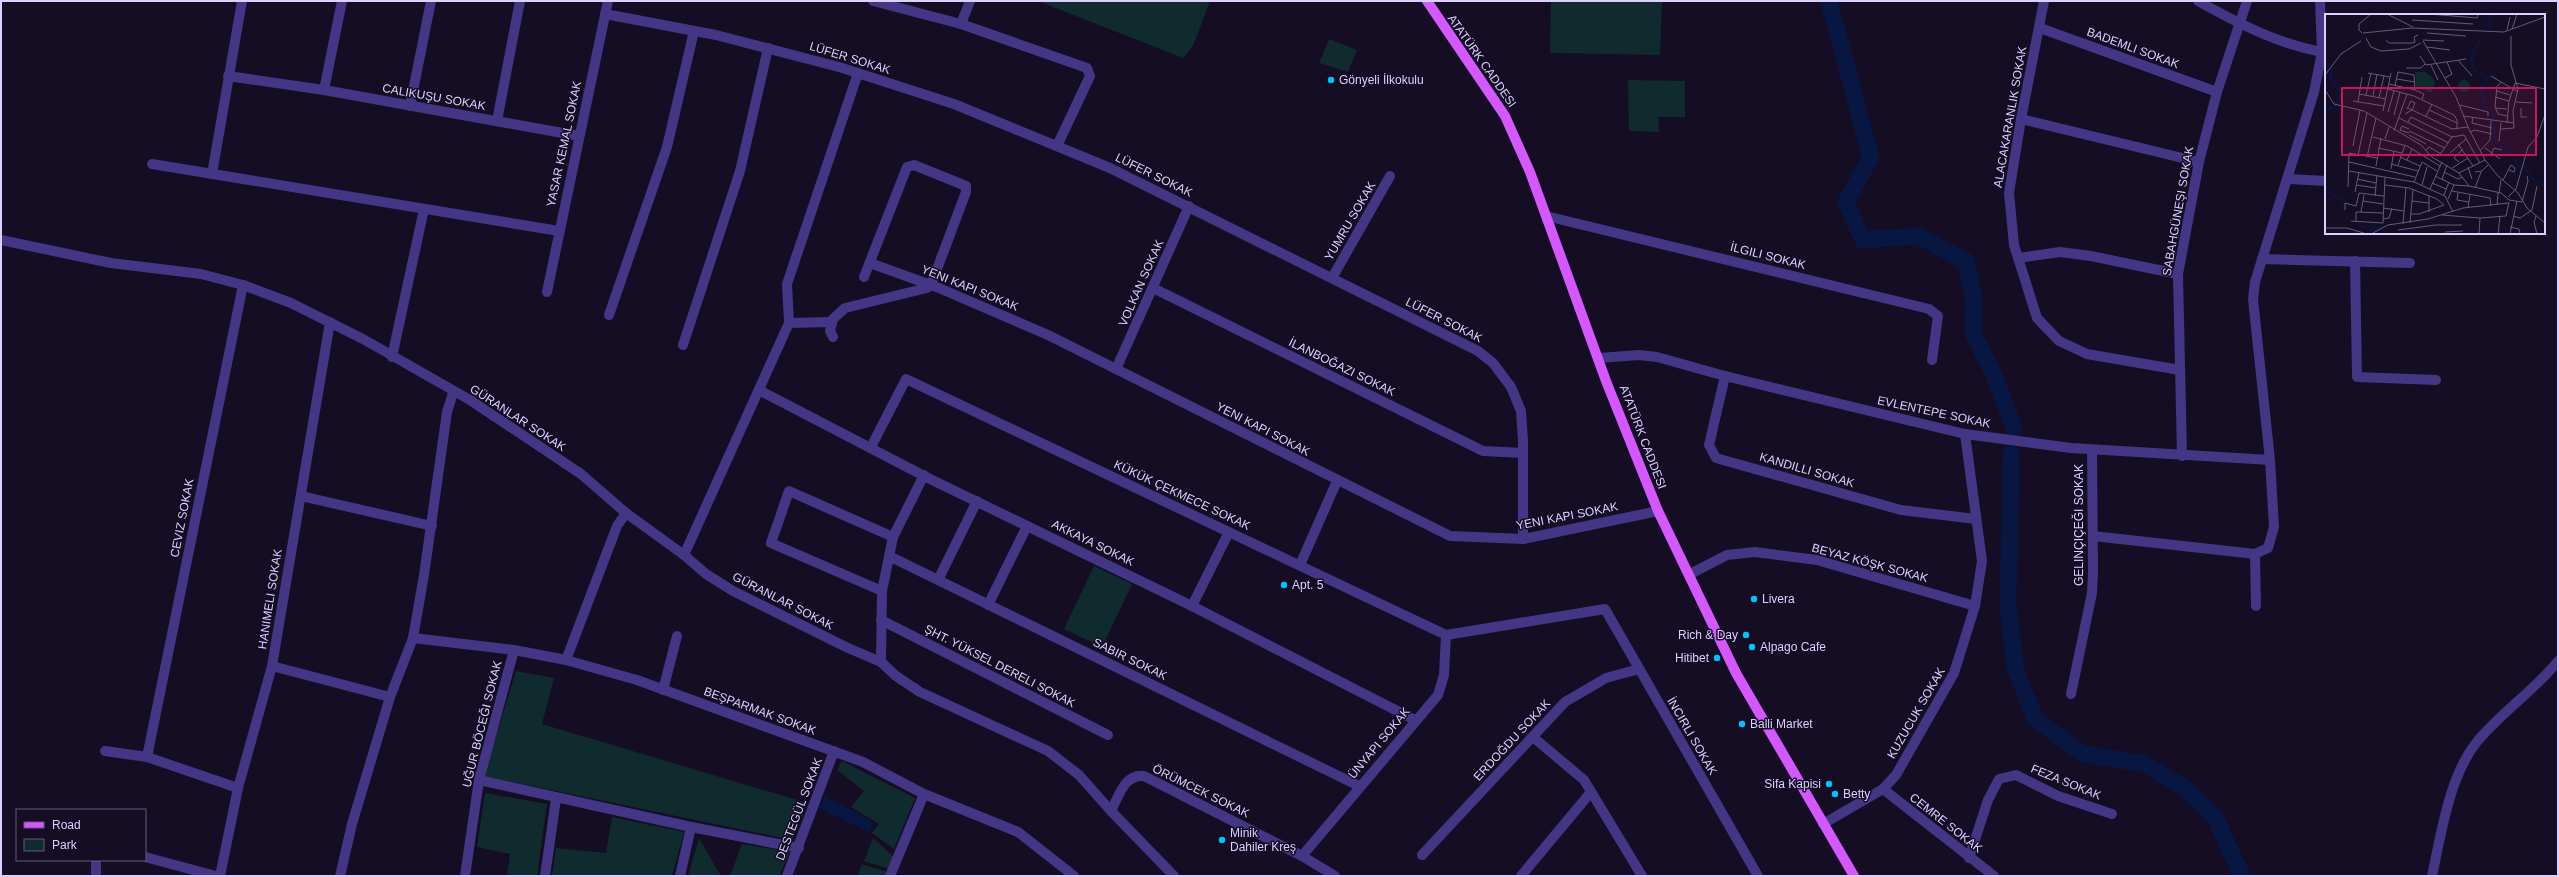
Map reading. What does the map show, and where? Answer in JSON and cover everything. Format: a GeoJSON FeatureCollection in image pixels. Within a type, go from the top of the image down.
{"type":"FeatureCollection","features":[{"type":"Feature","properties":{"kind":"main road","name":"ATATÜRK CADDESI"},"geometry":{"type":"LineString","coordinates":[[1427,1],[1505,116],[1546,216],[1658,511],[1690,574],[1736,673],[1854,876]]}},
{"type":"Feature","properties":{"kind":"street"},"geometry":{"type":"LineString","coordinates":[[212,174],[242,1]]}},
{"type":"Feature","properties":{"kind":"street"},"geometry":{"type":"LineString","coordinates":[[324,90],[342,1]]}},
{"type":"Feature","properties":{"kind":"street"},"geometry":{"type":"LineString","coordinates":[[410,106],[431,1]]}},
{"type":"Feature","properties":{"kind":"street"},"geometry":{"type":"LineString","coordinates":[[497,121],[520,1]]}},
{"type":"Feature","properties":{"kind":"street","name":"YASAR KEMAL SOKAK"},"geometry":{"type":"LineString","coordinates":[[546,292],[608,1]]}},
{"type":"Feature","properties":{"kind":"street"},"geometry":{"type":"LineString","coordinates":[[873,1],[961,24],[1088,68],[1090,76],[1057,146]]}},
{"type":"Feature","properties":{"kind":"street"},"geometry":{"type":"LineString","coordinates":[[961,24],[970,1]]}},
{"type":"Feature","properties":{"kind":"street"},"geometry":{"type":"LineString","coordinates":[[2044,1],[2040,28],[2021,119],[2009,192],[2014,245],[2037,318],[2059,341],[2087,354],[2180,370]]}},
{"type":"Feature","properties":{"kind":"street"},"geometry":{"type":"LineString","coordinates":[[2198,1],[2239,24],[2306,49],[2322,52]]}},
{"type":"Feature","properties":{"kind":"street","name":"SABAHGÜNEŞI SOKAK"},"geometry":{"type":"LineString","coordinates":[[2182,456],[2178,274],[2199,162],[2217,92],[2247,1]]}},
{"type":"Feature","properties":{"kind":"street"},"geometry":{"type":"LineString","coordinates":[[2093,536],[2255,554],[2268,548],[2274,527],[2270,460],[2253,299],[2262,259],[2289,179],[2314,92],[2322,52],[2320,1]]}},
{"type":"Feature","properties":{"kind":"street","name":"LÜFER SOKAK"},"geometry":{"type":"LineString","coordinates":[[606,14],[694,31],[768,48],[858,73],[954,104],[1110,168],[1478,351],[1493,362],[1511,387],[1521,411],[1523,453],[1523,539]]}},
{"type":"Feature","properties":{"kind":"street","name":"BADEMLI SOKAK"},"geometry":{"type":"LineString","coordinates":[[2040,28],[2217,92]]}},
{"type":"Feature","properties":{"kind":"street"},"geometry":{"type":"LineString","coordinates":[[609,315],[667,147],[694,31]]}},
{"type":"Feature","properties":{"kind":"street"},"geometry":{"type":"LineString","coordinates":[[683,344],[740,170],[768,48]]}},
{"type":"Feature","properties":{"kind":"street"},"geometry":{"type":"LineString","coordinates":[[684,555],[789,323],[787,284],[858,73]]}},
{"type":"Feature","properties":{"kind":"street"},"geometry":{"type":"LineString","coordinates":[[228,76],[324,90],[579,136]]}},
{"type":"Feature","properties":{"kind":"street"},"geometry":{"type":"LineString","coordinates":[[2021,119],[2199,162]]}},
{"type":"Feature","properties":{"kind":"street"},"geometry":{"type":"LineString","coordinates":[[152,164],[559,231]]}},
{"type":"Feature","properties":{"kind":"street"},"geometry":{"type":"LineString","coordinates":[[833,337],[830,330],[832,322],[836,314],[845,308],[927,288],[931,285],[966,192],[966,186],[914,165],[907,167],[864,277]]}},
{"type":"Feature","properties":{"kind":"street","name":"YUMRU SOKAK"},"geometry":{"type":"LineString","coordinates":[[1332,278],[1390,176]]}},
{"type":"Feature","properties":{"kind":"street"},"geometry":{"type":"LineString","coordinates":[[2289,179],[2325,181]]}},
{"type":"Feature","properties":{"kind":"street","name":"VOLKAN SOKAK"},"geometry":{"type":"LineString","coordinates":[[1116,369],[1189,206]]}},
{"type":"Feature","properties":{"kind":"street"},"geometry":{"type":"LineString","coordinates":[[392,357],[424,209]]}},
{"type":"Feature","properties":{"kind":"street","name":"İLGILI SOKAK"},"geometry":{"type":"LineString","coordinates":[[1546,216],[1929,309],[1938,316],[1932,360]]}},
{"type":"Feature","properties":{"kind":"street","name":"GÜRANLAR SOKAK"},"geometry":{"type":"LineString","coordinates":[[1,240],[111,263],[201,274],[243,285],[291,303],[330,322],[453,393],[470,400],[581,474],[626,513],[684,555],[706,574],[733,591],[848,648],[881,662]]}},
{"type":"Feature","properties":{"kind":"street"},"geometry":{"type":"LineString","coordinates":[[2018,258],[2060,252],[2092,256],[2178,274]]}},
{"type":"Feature","properties":{"kind":"street"},"geometry":{"type":"LineString","coordinates":[[2262,259],[2410,263]]}},
{"type":"Feature","properties":{"kind":"street"},"geometry":{"type":"LineString","coordinates":[[2355,262],[2357,377],[2436,380]]}},
{"type":"Feature","properties":{"kind":"street"},"geometry":{"type":"LineString","coordinates":[[870,263],[931,285],[1048,335],[1337,481],[1450,536],[1523,539],[1658,511]]}},
{"type":"Feature","properties":{"kind":"street","name":"CEVIZ SOKAK"},"geometry":{"type":"LineString","coordinates":[[147,757],[243,285]]}},
{"type":"Feature","properties":{"kind":"street"},"geometry":{"type":"LineString","coordinates":[[1153,288],[1483,451],[1523,453]]}},
{"type":"Feature","properties":{"kind":"street"},"geometry":{"type":"LineString","coordinates":[[220,876],[238,788],[272,666],[330,322]]}},
{"type":"Feature","properties":{"kind":"street"},"geometry":{"type":"LineString","coordinates":[[789,323],[832,322]]}},
{"type":"Feature","properties":{"kind":"street","name":"EVLENTEPE SOKAK"},"geometry":{"type":"LineString","coordinates":[[1599,358],[1639,355],[1657,357],[1725,376],[1965,434],[2092,450],[2270,460]]}},
{"type":"Feature","properties":{"kind":"street","name":"KANDILLI SOKAK"},"geometry":{"type":"LineString","coordinates":[[1725,376],[1709,445],[1716,458],[1901,510],[1976,519]]}},
{"type":"Feature","properties":{"kind":"street","name":"KÜKÜK ÇEKMECE SOKAK"},"geometry":{"type":"LineString","coordinates":[[871,447],[906,379],[1446,634]]}},
{"type":"Feature","properties":{"kind":"street","name":"AKKAYA SOKAK"},"geometry":{"type":"LineString","coordinates":[[759,390],[924,475],[1192,606],[1415,720]]}},
{"type":"Feature","properties":{"kind":"street"},"geometry":{"type":"LineString","coordinates":[[340,876],[352,824],[390,697],[413,638],[432,526],[447,412],[453,393]]}},
{"type":"Feature","properties":{"kind":"street","name":"KUZUCUK SOKAK"},"geometry":{"type":"LineString","coordinates":[[1823,824],[1883,789],[1896,775],[1954,673],[1975,606],[1982,561],[1965,434]]}},
{"type":"Feature","properties":{"kind":"street","name":"GELINÇIÇEĞI SOKAK"},"geometry":{"type":"LineString","coordinates":[[2071,694],[2092,593],[2092,450]]}},
{"type":"Feature","properties":{"kind":"street"},"geometry":{"type":"LineString","coordinates":[[924,475],[893,537],[882,591],[881,662],[896,676],[920,692],[1048,751],[1079,775],[1111,811],[1174,876]]}},
{"type":"Feature","properties":{"kind":"street"},"geometry":{"type":"LineString","coordinates":[[1300,565],[1337,481]]}},
{"type":"Feature","properties":{"kind":"street"},"geometry":{"type":"LineString","coordinates":[[882,591],[771,543],[789,491],[893,537]]}},
{"type":"Feature","properties":{"kind":"street"},"geometry":{"type":"LineString","coordinates":[[300,496],[432,526]]}},
{"type":"Feature","properties":{"kind":"street"},"geometry":{"type":"LineString","coordinates":[[938,580],[977,501]]}},
{"type":"Feature","properties":{"kind":"street"},"geometry":{"type":"LineString","coordinates":[[566,660],[609,548],[626,513]]}},
{"type":"Feature","properties":{"kind":"street"},"geometry":{"type":"LineString","coordinates":[[988,605],[1027,526]]}},
{"type":"Feature","properties":{"kind":"street"},"geometry":{"type":"LineString","coordinates":[[1192,606],[1230,532]]}},
{"type":"Feature","properties":{"kind":"street","name":"BEYAZ KÖŞK SOKAK"},"geometry":{"type":"LineString","coordinates":[[1690,574],[1727,555],[1755,552],[1818,560],[1975,606]]}},
{"type":"Feature","properties":{"kind":"street"},"geometry":{"type":"LineString","coordinates":[[2255,554],[2256,606]]}},
{"type":"Feature","properties":{"kind":"street"},"geometry":{"type":"LineString","coordinates":[[889,556],[1360,786]]}},
{"type":"Feature","properties":{"kind":"street","name":"İNCIRLI SOKAK"},"geometry":{"type":"LineString","coordinates":[[1446,634],[1606,609],[1758,876]]}},
{"type":"Feature","properties":{"kind":"street","name":"ŞHT. YÜKSEL DERELI SOKAK"},"geometry":{"type":"LineString","coordinates":[[881,620],[1108,735]]}},
{"type":"Feature","properties":{"kind":"street"},"geometry":{"type":"LineString","coordinates":[[1302,856],[1415,720],[1438,695],[1444,675],[1446,634]]}},
{"type":"Feature","properties":{"kind":"street"},"geometry":{"type":"LineString","coordinates":[[663,690],[677,636]]}},
{"type":"Feature","properties":{"kind":"street","name":"BEŞPARMAK SOKAK"},"geometry":{"type":"LineString","coordinates":[[413,638],[514,650],[566,660],[637,680],[863,762],[924,794],[1018,832],[1074,876]]}},
{"type":"Feature","properties":{"kind":"street","name":"UĞUR BÖCEĞI SOKAK"},"geometry":{"type":"LineString","coordinates":[[465,876],[479,780],[514,650]]}},
{"type":"Feature","properties":{"kind":"street"},"geometry":{"type":"LineString","coordinates":[[2432,876],[2457,777],[2475,744],[2543,680],[2558,661]]}},
{"type":"Feature","properties":{"kind":"street"},"geometry":{"type":"LineString","coordinates":[[272,666],[390,697]]}},
{"type":"Feature","properties":{"kind":"street","name":"ERDOĞDU SOKAK"},"geometry":{"type":"LineString","coordinates":[[1422,855],[1565,702],[1606,678],[1639,669]]}},
{"type":"Feature","properties":{"kind":"street"},"geometry":{"type":"LineString","coordinates":[[1533,737],[1584,780],[1642,876]]}},
{"type":"Feature","properties":{"kind":"street"},"geometry":{"type":"LineString","coordinates":[[105,751],[147,757],[238,788]]}},
{"type":"Feature","properties":{"kind":"street","name":"DESTEGÜL SOKAK"},"geometry":{"type":"LineString","coordinates":[[787,876],[799,848],[834,752]]}},
{"type":"Feature","properties":{"kind":"street","name":"ÖRÜMCEK SOKAK"},"geometry":{"type":"LineString","coordinates":[[1111,811],[1128,779],[1135,775],[1144,776],[1302,856],[1335,876]]}},
{"type":"Feature","properties":{"kind":"street","name":"FEZA SOKAK"},"geometry":{"type":"LineString","coordinates":[[1969,858],[1988,800],[1999,779],[2016,775],[2058,796],[2112,814]]}},
{"type":"Feature","properties":{"kind":"street"},"geometry":{"type":"LineString","coordinates":[[479,780],[556,799],[799,848]]}},
{"type":"Feature","properties":{"kind":"street","name":"CEMRE SOKAK"},"geometry":{"type":"LineString","coordinates":[[1883,789],[1969,858],[1994,876]]}},
{"type":"Feature","properties":{"kind":"street"},"geometry":{"type":"LineString","coordinates":[[1521,876],[1591,792]]}},
{"type":"Feature","properties":{"kind":"street"},"geometry":{"type":"LineString","coordinates":[[890,876],[924,794]]}},
{"type":"Feature","properties":{"kind":"street"},"geometry":{"type":"LineString","coordinates":[[545,876],[556,799]]}},
{"type":"Feature","properties":{"kind":"street"},"geometry":{"type":"LineString","coordinates":[[680,876],[691,827]]}},
{"type":"Feature","properties":{"kind":"street"},"geometry":{"type":"LineString","coordinates":[[146,857],[216,876]]}},
{"type":"Feature","properties":{"kind":"street"},"geometry":{"type":"LineString","coordinates":[[96,861],[96,876]]}},
{"type":"Feature","properties":{"kind":"green space"},"geometry":{"type":"Polygon","coordinates":[[[1038,1],[1210,1],[1193,46],[1183,58],[1038,1]]]}},
{"type":"Feature","properties":{"kind":"green space"},"geometry":{"type":"Polygon","coordinates":[[[1551,1],[1662,1],[1660,55],[1550,53],[1551,1]]]}},
{"type":"Feature","properties":{"kind":"green space"},"geometry":{"type":"Polygon","coordinates":[[[1329,39],[1357,50],[1348,72],[1319,63],[1329,39]]]}},
{"type":"Feature","properties":{"kind":"green space"},"geometry":{"type":"Polygon","coordinates":[[[1628,80],[1685,81],[1685,117],[1658,117],[1659,132],[1629,131],[1628,80]]]}},
{"type":"Feature","properties":{"kind":"green space"},"geometry":{"type":"Polygon","coordinates":[[[1094,566],[1132,584],[1102,647],[1064,629],[1094,566]]]}},
{"type":"Feature","properties":{"kind":"green space"},"geometry":{"type":"Polygon","coordinates":[[[516,671],[554,678],[542,724],[807,803],[792,840],[484,776],[516,671]]]}},
{"type":"Feature","properties":{"kind":"green space"},"geometry":{"type":"Polygon","coordinates":[[[842,761],[915,798],[894,849],[872,833],[879,824],[851,807],[864,791],[837,770],[842,761]]]}},
{"type":"Feature","properties":{"kind":"green space"},"geometry":{"type":"Polygon","coordinates":[[[485,793],[547,804],[537,876],[507,876],[510,854],[477,847],[485,793]]]}},
{"type":"Feature","properties":{"kind":"green space"},"geometry":{"type":"Polygon","coordinates":[[[612,817],[684,832],[672,876],[552,876],[556,848],[606,853],[612,817]]]}},
{"type":"Feature","properties":{"kind":"green space"},"geometry":{"type":"Polygon","coordinates":[[[699,838],[721,876],[688,876],[699,838]]]}},
{"type":"Feature","properties":{"kind":"green space"},"geometry":{"type":"Polygon","coordinates":[[[873,838],[897,860],[892,870],[864,861],[873,838]]]}},
{"type":"Feature","properties":{"kind":"green space"},"geometry":{"type":"Polygon","coordinates":[[[742,844],[790,852],[779,876],[730,876],[742,844]]]}},
{"type":"Feature","properties":{"kind":"green space"},"geometry":{"type":"Polygon","coordinates":[[[862,864],[891,873],[889,876],[857,876],[862,864]]]}},
{"type":"Feature","properties":{"kind":"water"},"geometry":{"type":"Polygon","coordinates":[[[825,796],[873,822],[870,833],[819,808],[825,796]]]}},
{"type":"Feature","properties":{"kind":"waterway"},"geometry":{"type":"LineString","coordinates":[[1828,1],[1840,40],[1871,157],[1846,202],[1863,240],[1918,236],[1966,261],[1974,300],[1973,333],[1994,375],[2014,428]]}},
{"type":"Feature","properties":{"kind":"waterway"},"geometry":{"type":"LineString","coordinates":[[2011,454],[2008,607],[2016,671],[2035,719],[2083,754],[2145,764],[2185,788],[2215,817],[2242,876]]}},
{"type":"Feature","properties":{"kind":"place","name":"Gönyeli İlkokulu"},"geometry":{"type":"Point","coordinates":[1331,80]}},
{"type":"Feature","properties":{"kind":"place","name":"Apt. 5"},"geometry":{"type":"Point","coordinates":[1284,585]}},
{"type":"Feature","properties":{"kind":"place","name":"Livera"},"geometry":{"type":"Point","coordinates":[1754,599]}},
{"type":"Feature","properties":{"kind":"place","name":"Rich & Day"},"geometry":{"type":"Point","coordinates":[1746,635]}},
{"type":"Feature","properties":{"kind":"place","name":"Alpago Cafe"},"geometry":{"type":"Point","coordinates":[1752,647]}},
{"type":"Feature","properties":{"kind":"place","name":"Hitibet"},"geometry":{"type":"Point","coordinates":[1717,658]}},
{"type":"Feature","properties":{"kind":"place","name":"Balli Market"},"geometry":{"type":"Point","coordinates":[1742,724]}},
{"type":"Feature","properties":{"kind":"place","name":"Sifa Kapisi"},"geometry":{"type":"Point","coordinates":[1829,784]}},
{"type":"Feature","properties":{"kind":"place","name":"Betty"},"geometry":{"type":"Point","coordinates":[1835,794]}},
{"type":"Feature","properties":{"kind":"place","name":"Minik Dahiler Kreş"},"geometry":{"type":"Point","coordinates":[1222,840]}}]}
